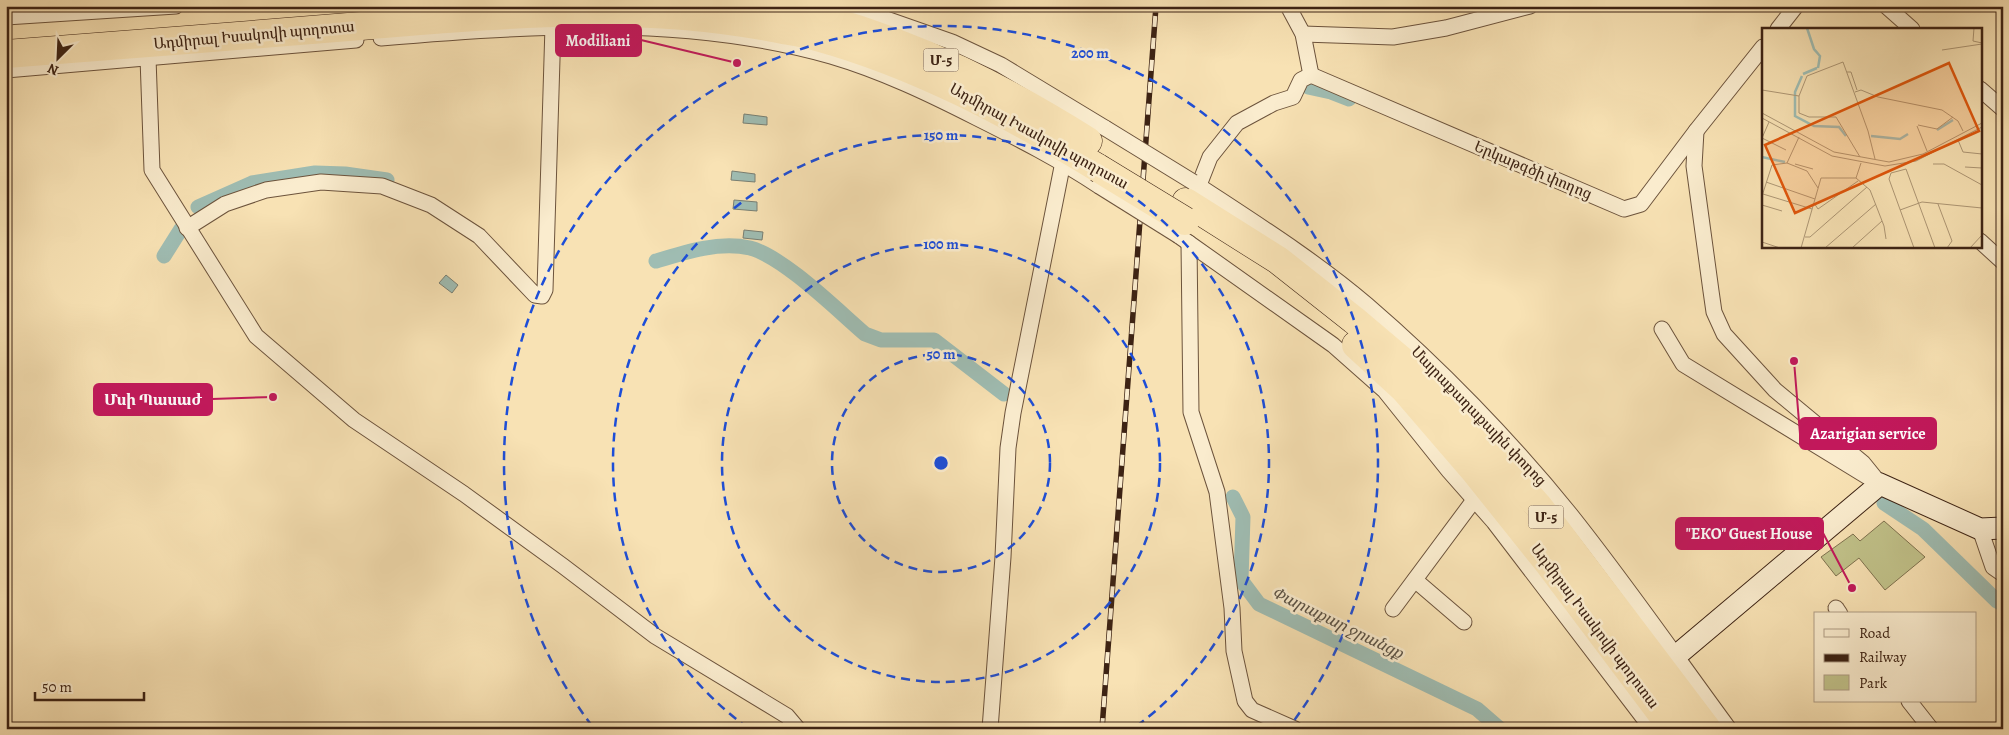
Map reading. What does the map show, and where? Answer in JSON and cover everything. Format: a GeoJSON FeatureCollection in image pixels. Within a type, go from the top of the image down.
{"type":"FeatureCollection","features":[{"type":"Feature","properties":{"kind":"highway","name":"Ադմիրալ Իսակովի պողոտա"},"geometry":{"type":"LineString","coordinates":[[765,6],[823,18],[890,40],[951,64],[1038,109],[1101,158]]}},
{"type":"Feature","properties":{"kind":"highway","name":"Ադմիրալ Իսակովի պողոտա"},"geometry":{"type":"LineString","coordinates":[[6,54],[388,23],[515,14],[605,11],[696,17],[747,23],[815,36],[884,58],[944,82],[1011,117],[1101,158],[1189,211],[1278,260],[1354,320],[1419,375],[1482,442],[1539,507],[1669,663],[1707,729]]}},
{"type":"Feature","properties":{"kind":"highway","name":"Ադմիրալ Իսակովի պողոտա"},"geometry":{"type":"LineString","coordinates":[[6,35],[388,23]]}},
{"type":"Feature","properties":{"kind":"highway","name":"Ադմիրալ Իսակովի պողոտա"},"geometry":{"type":"LineString","coordinates":[[1189,211],[1252,264],[1336,327],[1405,390],[1480,492],[1549,564],[1634,690],[1673,729]]}},
{"type":"Feature","properties":{"kind":"street"},"geometry":{"type":"LineString","coordinates":[[6,18],[176,6]]}},
{"type":"Feature","properties":{"kind":"street"},"geometry":{"type":"LineString","coordinates":[[849,6],[952,42],[1001,65],[1101,158],[1189,211]]}},
{"type":"Feature","properties":{"kind":"street"},"geometry":{"type":"LineString","coordinates":[[1288,6],[1303,34],[1311,75],[1302,80],[1293,97],[1274,104],[1237,123],[1210,157],[1189,211],[1191,412],[1217,492],[1232,608],[1234,650],[1245,701],[1252,710],[1295,729]]}},
{"type":"Feature","properties":{"kind":"street"},"geometry":{"type":"LineString","coordinates":[[1303,34],[1393,37],[1446,28],[1530,6]]}},
{"type":"Feature","properties":{"kind":"street"},"geometry":{"type":"LineString","coordinates":[[1886,6],[1911,28]]}},
{"type":"Feature","properties":{"kind":"street"},"geometry":{"type":"LineString","coordinates":[[1779,28],[1795,7]]}},
{"type":"Feature","properties":{"kind":"street"},"geometry":{"type":"LineString","coordinates":[[6,70],[148,58],[388,23],[682,30],[764,41],[832,56],[912,85],[1063,162],[1101,158]]}},
{"type":"Feature","properties":{"kind":"street"},"geometry":{"type":"LineString","coordinates":[[188,228],[225,204],[266,190],[321,182],[382,186],[431,205],[479,236],[535,295],[542,296],[545,290],[554,26]]}},
{"type":"Feature","properties":{"kind":"street","name":"Երկաթգծի փողոց"},"geometry":{"type":"LineString","coordinates":[[1311,75],[1624,209],[1641,204],[1762,48]]}},
{"type":"Feature","properties":{"kind":"street"},"geometry":{"type":"LineString","coordinates":[[148,58],[152,170],[256,336],[354,420],[464,494],[564,566],[655,636],[787,716],[798,729]]}},
{"type":"Feature","properties":{"kind":"street"},"geometry":{"type":"LineString","coordinates":[[1982,91],[2003,109]]}},
{"type":"Feature","properties":{"kind":"street"},"geometry":{"type":"LineString","coordinates":[[1696,131],[1694,166],[1711,291],[1714,312],[1724,334],[1775,390],[1863,463],[1880,484]]}},
{"type":"Feature","properties":{"kind":"street"},"geometry":{"type":"LineString","coordinates":[[990,729],[1003,557],[1008,448],[1013,412],[1063,162]]}},
{"type":"Feature","properties":{"kind":"street"},"geometry":{"type":"LineString","coordinates":[[1982,243],[2003,262]]}},
{"type":"Feature","properties":{"kind":"street"},"geometry":{"type":"LineString","coordinates":[[1662,329],[1683,364],[1880,484],[1980,529],[2003,528]]}},
{"type":"Feature","properties":{"kind":"street"},"geometry":{"type":"LineString","coordinates":[[1652,729],[1634,690],[1669,663],[1880,484]]}},
{"type":"Feature","properties":{"kind":"street"},"geometry":{"type":"LineString","coordinates":[[1393,609],[1480,492]]}},
{"type":"Feature","properties":{"kind":"street"},"geometry":{"type":"LineString","coordinates":[[1980,529],[1993,567],[2003,574]]}},
{"type":"Feature","properties":{"kind":"street"},"geometry":{"type":"LineString","coordinates":[[1415,580],[1464,622]]}},
{"type":"Feature","properties":{"kind":"street"},"geometry":{"type":"LineString","coordinates":[[1669,663],[1729,729]]}},
{"type":"Feature","properties":{"kind":"street"},"geometry":{"type":"LineString","coordinates":[[1910,702],[1931,729]]}},
{"type":"Feature","properties":{"kind":"green space"},"geometry":{"type":"Polygon","coordinates":[[[1884,521],[1925,557],[1885,590],[1859,558],[1836,576],[1821,557],[1853,534],[1860,541],[1884,521]]]}},
{"type":"Feature","properties":{"kind":"water"},"geometry":{"type":"Polygon","coordinates":[[[744,114],[767,117],[767,125],[743,123],[744,114]]]}},
{"type":"Feature","properties":{"kind":"water"},"geometry":{"type":"Polygon","coordinates":[[[732,171],[755,174],[755,182],[731,180],[732,171]]]}},
{"type":"Feature","properties":{"kind":"water"},"geometry":{"type":"Polygon","coordinates":[[[734,200],[757,202],[757,211],[733,209],[734,200]]]}},
{"type":"Feature","properties":{"kind":"water"},"geometry":{"type":"Polygon","coordinates":[[[744,230],[763,232],[762,240],[743,238],[744,230]]]}},
{"type":"Feature","properties":{"kind":"water"},"geometry":{"type":"Polygon","coordinates":[[[446,275],[458,285],[452,293],[439,283],[446,275]]]}},
{"type":"Feature","properties":{"kind":"waterway"},"geometry":{"type":"LineString","coordinates":[[1308,87],[1331,92],[1349,99]]}},
{"type":"Feature","properties":{"kind":"waterway"},"geometry":{"type":"LineString","coordinates":[[198,207],[252,183],[315,173],[345,174],[387,180]]}},
{"type":"Feature","properties":{"kind":"waterway"},"geometry":{"type":"LineString","coordinates":[[164,256],[181,229]]}},
{"type":"Feature","properties":{"kind":"waterway","name":"Փարաքար ջրանցք"},"geometry":{"type":"LineString","coordinates":[[656,261],[702,248],[726,246],[750,248],[764,253],[794,273],[865,334],[881,340],[934,340],[1004,394]]}},
{"type":"Feature","properties":{"kind":"waterway","name":"Փարաքար ջրանցք"},"geometry":{"type":"LineString","coordinates":[[1233,497],[1243,517],[1241,580],[1259,604],[1477,709],[1500,729]]}},
{"type":"Feature","properties":{"kind":"waterway"},"geometry":{"type":"LineString","coordinates":[[1884,503],[1923,529],[1997,601],[2003,604]]}},
{"type":"Feature","properties":{"kind":"railway"},"geometry":{"type":"LineString","coordinates":[[1102,729],[1156,6]]}},
{"type":"Feature","properties":{"kind":"place","name":"Modiliani"},"geometry":{"type":"Point","coordinates":[737,63]}},
{"type":"Feature","properties":{"kind":"place","name":"Azarigian service"},"geometry":{"type":"Point","coordinates":[1794,361]}},
{"type":"Feature","properties":{"kind":"place","name":"Մսի Պասաժ"},"geometry":{"type":"Point","coordinates":[273,397]}},
{"type":"Feature","properties":{"kind":"place","name":"\"ЕКО\" Guest House"},"geometry":{"type":"Point","coordinates":[1852,588]}}]}
